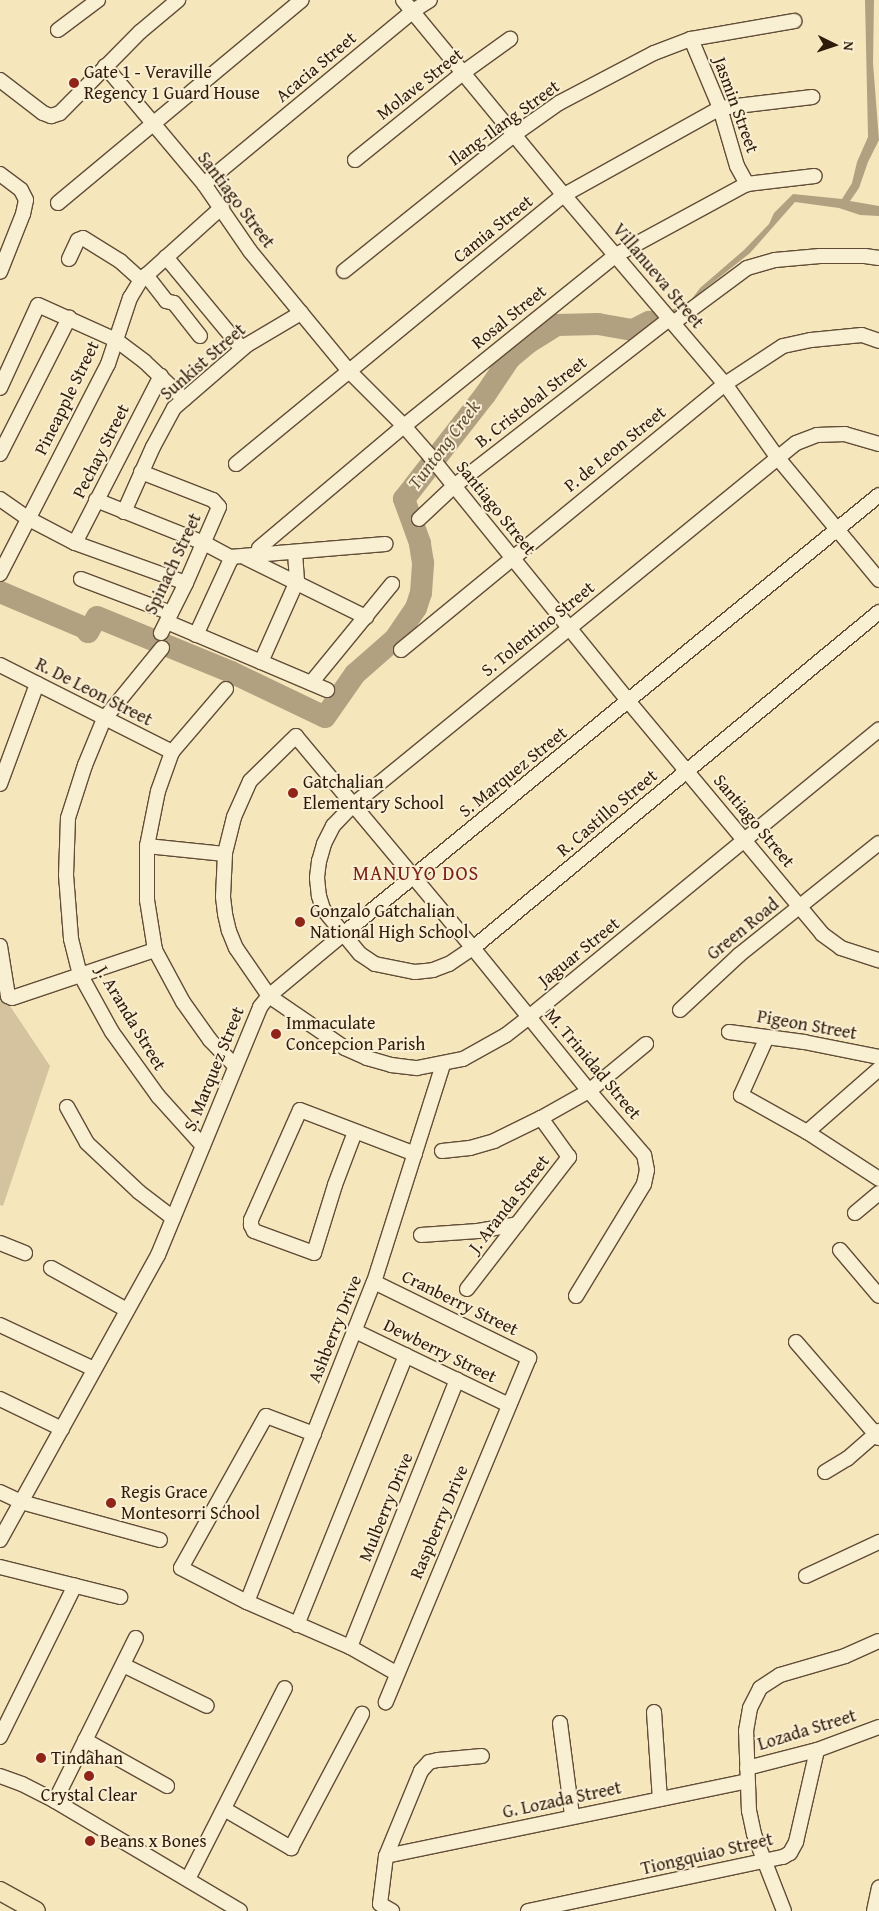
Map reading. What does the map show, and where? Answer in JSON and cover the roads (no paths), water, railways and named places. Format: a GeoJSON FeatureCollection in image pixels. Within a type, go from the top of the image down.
{"type":"FeatureCollection","features":[{"type":"Feature","properties":{"kind":"main road"},"geometry":{"type":"LineString","coordinates":[[0,1891],[35,1911]]}},
{"type":"Feature","properties":{"kind":"street"},"geometry":{"type":"LineString","coordinates":[[58,30],[98,0]]}},
{"type":"Feature","properties":{"kind":"street"},"geometry":{"type":"LineString","coordinates":[[0,80],[43,113],[51,116],[60,113],[140,32],[178,0]]}},
{"type":"Feature","properties":{"kind":"street"},"geometry":{"type":"LineString","coordinates":[[58,203],[302,0]]}},
{"type":"Feature","properties":{"kind":"street","name":"Villanueva Street"},"geometry":{"type":"LineString","coordinates":[[403,0],[564,195],[725,384],[777,457],[879,580]]}},
{"type":"Feature","properties":{"kind":"street","name":"Acacia Street"},"geometry":{"type":"LineString","coordinates":[[204,184],[413,11],[430,0]]}},
{"type":"Feature","properties":{"kind":"street","name":"Ilang-Ilang Street"},"geometry":{"type":"LineString","coordinates":[[344,271],[515,134],[559,103],[654,53],[691,38],[794,21]]}},
{"type":"Feature","properties":{"kind":"street","name":"Jasmin Street"},"geometry":{"type":"LineString","coordinates":[[691,38],[720,108],[737,166],[747,184]]}},
{"type":"Feature","properties":{"kind":"street","name":"Molave Street"},"geometry":{"type":"LineString","coordinates":[[355,160],[464,72],[510,39]]}},
{"type":"Feature","properties":{"kind":"street","name":"Santiago Street"},"geometry":{"type":"LineString","coordinates":[[105,66],[204,184],[250,251],[301,313],[349,371],[404,426],[434,461],[629,702],[822,934],[841,948],[879,960]]}},
{"type":"Feature","properties":{"kind":"street","name":"Camia Street"},"geometry":{"type":"LineString","coordinates":[[236,464],[564,195],[720,108],[812,97]]}},
{"type":"Feature","properties":{"kind":"street"},"geometry":{"type":"LineString","coordinates":[[0,174],[25,195],[25,206],[0,272]]}},
{"type":"Feature","properties":{"kind":"street","name":"Rosal Street"},"geometry":{"type":"LineString","coordinates":[[259,548],[404,426],[616,255],[747,184],[815,176]]}},
{"type":"Feature","properties":{"kind":"street","name":"Pineapple Street"},"geometry":{"type":"LineString","coordinates":[[0,574],[108,364],[130,298],[143,278],[222,208]]}},
{"type":"Feature","properties":{"kind":"street"},"geometry":{"type":"LineString","coordinates":[[69,260],[78,240],[83,238],[143,278],[166,300],[174,304],[200,336]]}},
{"type":"Feature","properties":{"kind":"street","name":"B. Cristobal Street"},"geometry":{"type":"LineString","coordinates":[[419,518],[454,486],[668,318],[747,268],[775,260],[811,257],[865,256],[879,258]]}},
{"type":"Feature","properties":{"kind":"street"},"geometry":{"type":"LineString","coordinates":[[166,258],[242,349]]}},
{"type":"Feature","properties":{"kind":"street"},"geometry":{"type":"LineString","coordinates":[[0,388],[38,305],[116,340],[161,376],[184,399]]}},
{"type":"Feature","properties":{"kind":"street","name":"Sunkist Street"},"geometry":{"type":"LineString","coordinates":[[124,512],[174,408],[242,349],[301,313]]}},
{"type":"Feature","properties":{"kind":"street"},"geometry":{"type":"LineString","coordinates":[[0,454],[69,318]]}},
{"type":"Feature","properties":{"kind":"street","name":"P. de Leon Street"},"geometry":{"type":"LineString","coordinates":[[401,650],[725,384],[783,346],[811,340],[862,335],[879,340]]}},
{"type":"Feature","properties":{"kind":"street","name":"Pechay Street"},"geometry":{"type":"LineString","coordinates":[[75,543],[161,376]]}},
{"type":"Feature","properties":{"kind":"street","name":"S. Tolentino Street"},"geometry":{"type":"LineString","coordinates":[[342,935],[323,910],[317,878],[324,844],[333,826],[354,804],[796,443],[816,435],[845,434],[879,444]]}},
{"type":"Feature","properties":{"kind":"street","name":"Spinach Street"},"geometry":{"type":"LineString","coordinates":[[142,472],[217,504],[218,512],[166,622]]}},
{"type":"Feature","properties":{"kind":"street","name":"S. Marquez Street"},"geometry":{"type":"LineString","coordinates":[[0,1540],[158,1255],[260,1007],[270,996],[342,935],[629,702],[879,495]]}},
{"type":"Feature","properties":{"kind":"street"},"geometry":{"type":"LineString","coordinates":[[0,500],[29,519],[75,543],[186,583]]}},
{"type":"Feature","properties":{"kind":"street"},"geometry":{"type":"LineString","coordinates":[[96,500],[297,581],[366,617]]}},
{"type":"Feature","properties":{"kind":"street"},"geometry":{"type":"LineString","coordinates":[[196,635],[230,561],[237,557],[385,544]]}},
{"type":"Feature","properties":{"kind":"street"},"geometry":{"type":"LineString","coordinates":[[261,662],[297,581],[295,552]]}},
{"type":"Feature","properties":{"kind":"street"},"geometry":{"type":"LineString","coordinates":[[81,579],[166,622],[328,690]]}},
{"type":"Feature","properties":{"kind":"street"},"geometry":{"type":"LineString","coordinates":[[311,683],[392,584]]}},
{"type":"Feature","properties":{"kind":"street","name":"R. Castillo Street"},"geometry":{"type":"LineString","coordinates":[[342,935],[360,954],[376,964],[415,972],[433,970],[449,964],[473,948],[879,612]]}},
{"type":"Feature","properties":{"kind":"street","name":"J. Aranda Street"},"geometry":{"type":"LineString","coordinates":[[162,648],[104,719],[85,765],[68,818],[68,893],[71,939],[80,974],[112,1032],[158,1096],[203,1146]]}},
{"type":"Feature","properties":{"kind":"street","name":"R. De Leon Street"},"geometry":{"type":"LineString","coordinates":[[0,665],[172,752]]}},
{"type":"Feature","properties":{"kind":"street"},"geometry":{"type":"LineString","coordinates":[[0,784],[37,684]]}},
{"type":"Feature","properties":{"kind":"street"},"geometry":{"type":"LineString","coordinates":[[226,689],[172,752],[158,791],[147,846],[147,900],[156,950],[183,1002],[210,1040],[235,1066]]}},
{"type":"Feature","properties":{"kind":"street","name":"Jaguar Street"},"geometry":{"type":"LineString","coordinates":[[296,736],[250,781],[234,817],[225,854],[224,897],[229,931],[246,964],[270,996],[345,1048],[367,1058],[391,1065],[418,1068],[463,1059],[483,1050],[529,1017],[879,730]]}},
{"type":"Feature","properties":{"kind":"street","name":"M. Trinidad Street"},"geometry":{"type":"LineString","coordinates":[[296,736],[644,1155],[647,1170],[644,1184],[576,1296]]}},
{"type":"Feature","properties":{"kind":"street","name":"Green Road"},"geometry":{"type":"LineString","coordinates":[[680,1010],[739,955],[879,843]]}},
{"type":"Feature","properties":{"kind":"street"},"geometry":{"type":"LineString","coordinates":[[147,846],[225,854]]}},
{"type":"Feature","properties":{"kind":"street"},"geometry":{"type":"LineString","coordinates":[[0,946],[10,998],[16,998],[80,974],[156,950]]}},
{"type":"Feature","properties":{"kind":"street","name":"Pigeon Street"},"geometry":{"type":"LineString","coordinates":[[729,1032],[804,1042],[879,1057]]}},
{"type":"Feature","properties":{"kind":"street"},"geometry":{"type":"LineString","coordinates":[[768,1037],[741,1095],[807,1132],[879,1179]]}},
{"type":"Feature","properties":{"kind":"street"},"geometry":{"type":"LineString","coordinates":[[442,1151],[470,1148],[494,1141],[541,1118],[589,1091],[646,1044]]}},
{"type":"Feature","properties":{"kind":"street","name":"Ashberry Drive"},"geometry":{"type":"LineString","coordinates":[[247,1602],[374,1282],[443,1064]]}},
{"type":"Feature","properties":{"kind":"street"},"geometry":{"type":"LineString","coordinates":[[807,1132],[879,1069]]}},
{"type":"Feature","properties":{"kind":"street"},"geometry":{"type":"LineString","coordinates":[[67,1108],[87,1143],[139,1192],[173,1218]]}},
{"type":"Feature","properties":{"kind":"street"},"geometry":{"type":"LineString","coordinates":[[355,1132],[335,1185],[314,1253],[254,1231],[251,1220],[300,1110],[415,1154]]}},
{"type":"Feature","properties":{"kind":"street","name":"J. Aranda Street"},"geometry":{"type":"LineString","coordinates":[[466,1289],[570,1156],[541,1118]]}},
{"type":"Feature","properties":{"kind":"street"},"geometry":{"type":"LineString","coordinates":[[855,1213],[879,1193]]}},
{"type":"Feature","properties":{"kind":"street"},"geometry":{"type":"LineString","coordinates":[[421,1235],[478,1231],[517,1224]]}},
{"type":"Feature","properties":{"kind":"street"},"geometry":{"type":"LineString","coordinates":[[0,1243],[25,1253]]}},
{"type":"Feature","properties":{"kind":"street"},"geometry":{"type":"LineString","coordinates":[[840,1250],[879,1296]]}},
{"type":"Feature","properties":{"kind":"street"},"geometry":{"type":"LineString","coordinates":[[51,1268],[127,1310]]}},
{"type":"Feature","properties":{"kind":"street","name":"Cranberry Street"},"geometry":{"type":"LineString","coordinates":[[374,1282],[528,1358]]}},
{"type":"Feature","properties":{"kind":"street"},"geometry":{"type":"LineString","coordinates":[[0,1325],[94,1369]]}},
{"type":"Feature","properties":{"kind":"street","name":"Dewberry Street"},"geometry":{"type":"LineString","coordinates":[[355,1330],[509,1405]]}},
{"type":"Feature","properties":{"kind":"street"},"geometry":{"type":"LineString","coordinates":[[796,1342],[878,1434],[847,1459],[825,1472]]}},
{"type":"Feature","properties":{"kind":"street"},"geometry":{"type":"LineString","coordinates":[[297,1624],[406,1355]]}},
{"type":"Feature","properties":{"kind":"street","name":"Raspberry Drive"},"geometry":{"type":"LineString","coordinates":[[386,1702],[396,1673],[528,1358]]}},
{"type":"Feature","properties":{"kind":"street","name":"Mulberry Drive"},"geometry":{"type":"LineString","coordinates":[[350,1648],[456,1380]]}},
{"type":"Feature","properties":{"kind":"street"},"geometry":{"type":"LineString","coordinates":[[0,1399],[62,1429]]}},
{"type":"Feature","properties":{"kind":"street"},"geometry":{"type":"LineString","coordinates":[[314,1434],[266,1416],[181,1568],[247,1602],[350,1648],[396,1673]]}},
{"type":"Feature","properties":{"kind":"street"},"geometry":{"type":"LineString","coordinates":[[0,1492],[21,1502],[160,1540]]}},
{"type":"Feature","properties":{"kind":"street"},"geometry":{"type":"LineString","coordinates":[[806,1576],[879,1542]]}},
{"type":"Feature","properties":{"kind":"street"},"geometry":{"type":"LineString","coordinates":[[0,1567],[120,1597]]}},
{"type":"Feature","properties":{"kind":"street"},"geometry":{"type":"LineString","coordinates":[[0,1737],[75,1585]]}},
{"type":"Feature","properties":{"kind":"street"},"geometry":{"type":"LineString","coordinates":[[55,1801],[136,1638]]}},
{"type":"Feature","properties":{"kind":"street"},"geometry":{"type":"LineString","coordinates":[[784,1911],[764,1862],[749,1811],[746,1731],[750,1708],[760,1688],[780,1675],[845,1656],[879,1641]]}},
{"type":"Feature","properties":{"kind":"street"},"geometry":{"type":"LineString","coordinates":[[123,1665],[207,1706]]}},
{"type":"Feature","properties":{"kind":"street"},"geometry":{"type":"LineString","coordinates":[[188,1879],[285,1688]]}},
{"type":"Feature","properties":{"kind":"street"},"geometry":{"type":"LineString","coordinates":[[654,1712],[660,1799]]}},
{"type":"Feature","properties":{"kind":"street"},"geometry":{"type":"LineString","coordinates":[[224,1809],[291,1848],[362,1714]]}},
{"type":"Feature","properties":{"kind":"street"},"geometry":{"type":"LineString","coordinates":[[560,1723],[572,1816]]}},
{"type":"Feature","properties":{"kind":"street","name":"Lozada Street"},"geometry":{"type":"LineString","coordinates":[[747,1775],[879,1727]]}},
{"type":"Feature","properties":{"kind":"street"},"geometry":{"type":"LineString","coordinates":[[84,1740],[167,1786]]}},
{"type":"Feature","properties":{"kind":"street","name":"Tiongquiao Street"},"geometry":{"type":"LineString","coordinates":[[528,1911],[783,1857],[790,1852],[796,1842],[816,1750]]}},
{"type":"Feature","properties":{"kind":"street"},"geometry":{"type":"LineString","coordinates":[[392,1911],[376,1907],[386,1856],[421,1771],[429,1762],[482,1756]]}},
{"type":"Feature","properties":{"kind":"street","name":"G. Lozada Street"},"geometry":{"type":"LineString","coordinates":[[386,1856],[660,1799],[747,1775]]}},
{"type":"Feature","properties":{"kind":"street"},"geometry":{"type":"LineString","coordinates":[[0,1776],[22,1784],[55,1801],[240,1911]]}},
{"type":"Feature","properties":{"kind":"street"},"geometry":{"type":"LineString","coordinates":[[874,1911],[879,1888]]}},
{"type":"Feature","properties":{"kind":"waterway","name":"Tuntong Creek"},"geometry":{"type":"LineString","coordinates":[[649,322],[662,318]]}},
{"type":"Feature","properties":{"kind":"waterway","name":"Tuntong Creek"},"geometry":{"type":"LineString","coordinates":[[0,592],[85,628],[88,632],[97,617],[231,672],[325,717],[355,674],[395,639],[416,608],[421,593],[423,563],[420,543],[404,499],[485,395],[510,358],[528,343],[557,325],[598,324],[633,330],[649,322]]}},
{"type":"Feature","properties":{"kind":"place","name":"Gate 1 - Veraville Regency 1 Guard House"},"geometry":{"type":"Point","coordinates":[74,83]}},
{"type":"Feature","properties":{"kind":"place","name":"Gatchalian Elementary School"},"geometry":{"type":"Point","coordinates":[293,793]}},
{"type":"Feature","properties":{"kind":"place","name":"Gonzalo Gatchalian National High School"},"geometry":{"type":"Point","coordinates":[300,922]}},
{"type":"Feature","properties":{"kind":"place","name":"Immaculate Concepcion Parish"},"geometry":{"type":"Point","coordinates":[276,1034]}},
{"type":"Feature","properties":{"kind":"place","name":"Regis Grace Montesorri School"},"geometry":{"type":"Point","coordinates":[111,1503]}},
{"type":"Feature","properties":{"kind":"place","name":"Tindahan"},"geometry":{"type":"Point","coordinates":[41,1758]}},
{"type":"Feature","properties":{"kind":"place","name":"Crystal Clear"},"geometry":{"type":"Point","coordinates":[89,1776]}},
{"type":"Feature","properties":{"kind":"place","name":"Beans x Bones"},"geometry":{"type":"Point","coordinates":[90,1841]}},
{"type":"Feature","properties":{"kind":"district","name":"MANUYO DOS"},"geometry":{"type":"Point","coordinates":[416,872]}}]}
